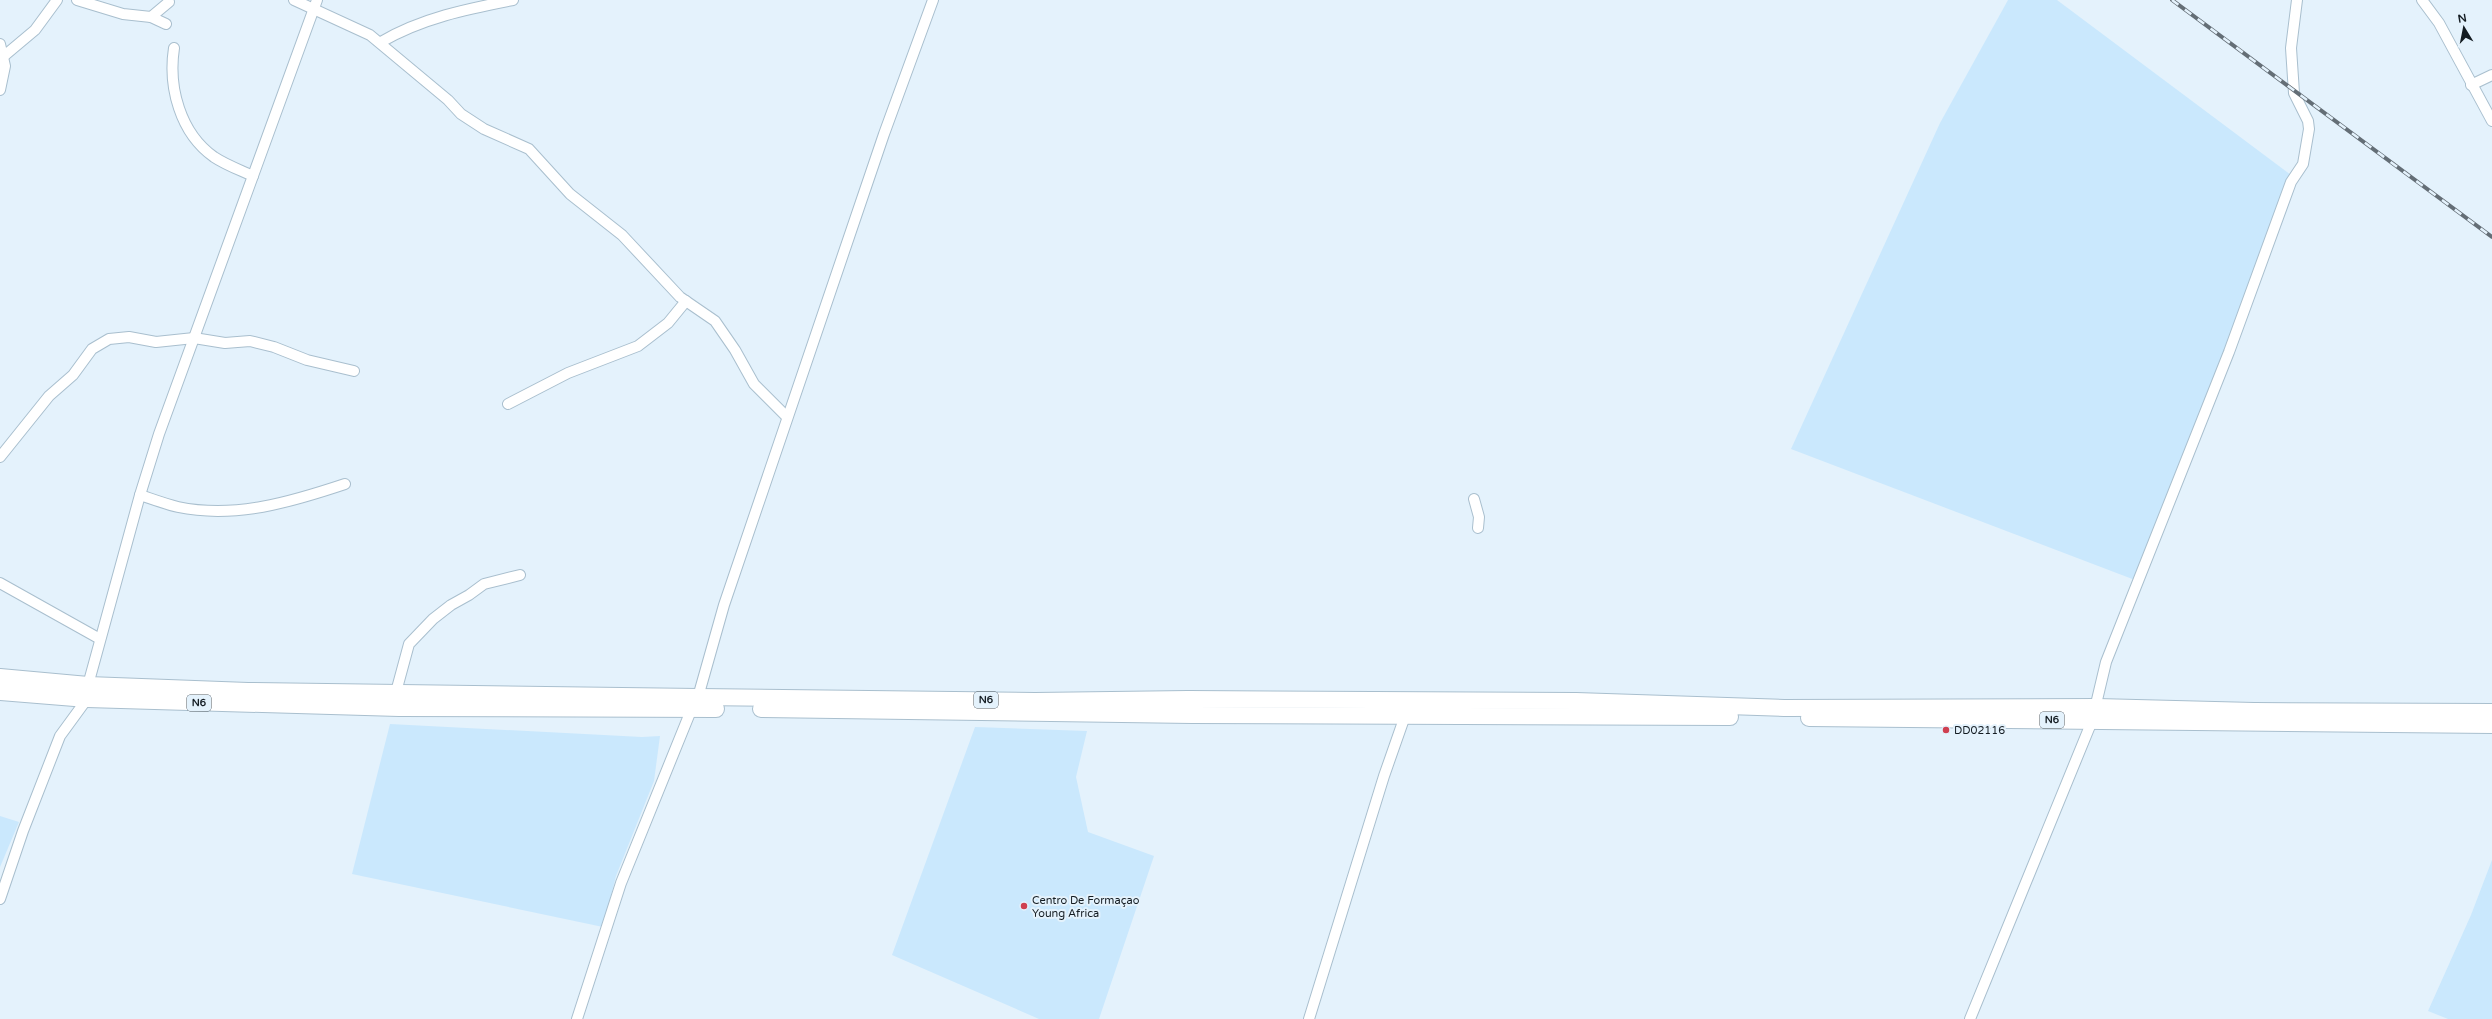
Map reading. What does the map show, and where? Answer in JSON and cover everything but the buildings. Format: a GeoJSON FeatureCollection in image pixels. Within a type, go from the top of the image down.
{"type":"FeatureCollection","features":[{"type":"Feature","properties":{"kind":"highway","name":"N6"},"geometry":{"type":"LineString","coordinates":[[0,677],[88,692],[399,708],[695,703],[1188,699],[1576,701],[1784,708],[2094,714],[2492,725]]}},
{"type":"Feature","properties":{"kind":"highway","name":"N6"},"geometry":{"type":"LineString","coordinates":[[0,692],[396,692],[695,703],[1405,716],[2094,714],[2254,711],[2492,712]]}},
{"type":"Feature","properties":{"kind":"street"},"geometry":{"type":"LineString","coordinates":[[2,55],[35,30],[57,0]]}},
{"type":"Feature","properties":{"kind":"street"},"geometry":{"type":"LineString","coordinates":[[77,0],[123,14],[151,17],[166,24]]}},
{"type":"Feature","properties":{"kind":"street"},"geometry":{"type":"LineString","coordinates":[[294,0],[382,42],[448,100],[461,114],[484,129],[530,149],[570,194],[622,235],[686,301],[715,321],[735,350],[754,384],[787,417]]}},
{"type":"Feature","properties":{"kind":"street"},"geometry":{"type":"LineString","coordinates":[[0,899],[23,831],[60,736],[88,692],[100,639],[140,495],[194,338],[317,0]]}},
{"type":"Feature","properties":{"kind":"street"},"geometry":{"type":"LineString","coordinates":[[382,42],[418,23],[480,6],[513,0]]}},
{"type":"Feature","properties":{"kind":"street"},"geometry":{"type":"LineString","coordinates":[[577,1019],[621,883],[695,703],[724,605],[787,417],[884,134],[933,0]]}},
{"type":"Feature","properties":{"kind":"street"},"geometry":{"type":"LineString","coordinates":[[1970,1019],[2094,714],[2106,662],[2229,352],[2290,182],[2303,164],[2309,129],[2308,121],[2294,93],[2291,48],[2297,0]]}},
{"type":"Feature","properties":{"kind":"street"},"geometry":{"type":"LineString","coordinates":[[2422,0],[2438,23],[2492,121]]}},
{"type":"Feature","properties":{"kind":"street"},"geometry":{"type":"LineString","coordinates":[[151,17],[169,2]]}},
{"type":"Feature","properties":{"kind":"street"},"geometry":{"type":"LineString","coordinates":[[0,44],[5,66],[0,90]]}},
{"type":"Feature","properties":{"kind":"street"},"geometry":{"type":"LineString","coordinates":[[174,48],[172,68],[174,91],[181,112],[194,138],[214,157],[253,176]]}},
{"type":"Feature","properties":{"kind":"street"},"geometry":{"type":"LineString","coordinates":[[2472,85],[2492,75]]}},
{"type":"Feature","properties":{"kind":"street"},"geometry":{"type":"LineString","coordinates":[[508,404],[568,373],[638,346],[668,323],[686,301]]}},
{"type":"Feature","properties":{"kind":"street"},"geometry":{"type":"LineString","coordinates":[[0,457],[48,396],[73,376],[99,344],[121,337],[156,342],[194,338],[225,343],[259,343],[307,360],[354,371]]}},
{"type":"Feature","properties":{"kind":"street"},"geometry":{"type":"LineString","coordinates":[[140,495],[178,507],[221,511],[258,508],[291,502],[345,484]]}},
{"type":"Feature","properties":{"kind":"street"},"geometry":{"type":"LineString","coordinates":[[1474,499],[1479,517],[1478,528]]}},
{"type":"Feature","properties":{"kind":"street"},"geometry":{"type":"LineString","coordinates":[[396,692],[409,644],[433,619],[451,605],[469,595],[484,584],[520,575]]}},
{"type":"Feature","properties":{"kind":"street"},"geometry":{"type":"LineString","coordinates":[[0,583],[100,639]]}},
{"type":"Feature","properties":{"kind":"street"},"geometry":{"type":"LineString","coordinates":[[1309,1019],[1384,776],[1405,716]]}},
{"type":"Feature","properties":{"kind":"shaded area"},"geometry":{"type":"Polygon","coordinates":[[[2008,0],[2057,0],[2295,178],[2135,580],[1791,449],[1940,123],[2008,0]]]}},
{"type":"Feature","properties":{"kind":"shaded area"},"geometry":{"type":"Polygon","coordinates":[[[390,724],[642,737],[660,736],[654,781],[616,876],[603,927],[352,874],[390,724]]]}},
{"type":"Feature","properties":{"kind":"shaded area","name":"Centro De Formaçao Young Africa"},"geometry":{"type":"Polygon","coordinates":[[[975,727],[1087,731],[1076,777],[1088,832],[1154,856],[1099,1019],[1039,1019],[892,955],[975,727]]]}},
{"type":"Feature","properties":{"kind":"shaded area"},"geometry":{"type":"Polygon","coordinates":[[[0,816],[19,822],[0,867],[0,816]]]}},
{"type":"Feature","properties":{"kind":"shaded area"},"geometry":{"type":"Polygon","coordinates":[[[2492,860],[2492,1019],[2448,1019],[2428,1011],[2471,915],[2492,860]]]}},
{"type":"Feature","properties":{"kind":"railway"},"geometry":{"type":"LineString","coordinates":[[2172,0],[2492,237]]}},
{"type":"Feature","properties":{"kind":"place","name":"DD02116"},"geometry":{"type":"Point","coordinates":[1946,730]}},
{"type":"Feature","properties":{"kind":"place","name":"Centro De Formaçao Young Africa"},"geometry":{"type":"Point","coordinates":[1024,906]}}]}
